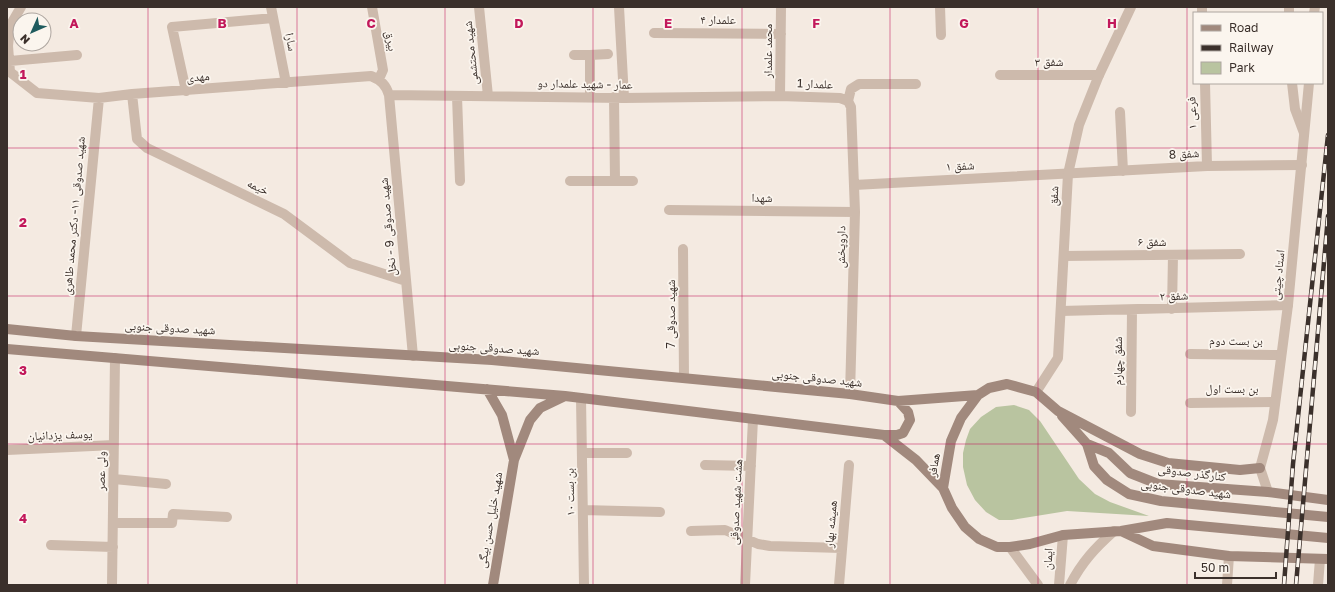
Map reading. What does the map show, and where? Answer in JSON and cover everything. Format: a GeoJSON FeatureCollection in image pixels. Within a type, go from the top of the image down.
{"type":"FeatureCollection","features":[{"type":"Feature","properties":{"kind":"main road","name":"شهید صدوقی جنوبی"},"geometry":{"type":"LineString","coordinates":[[7,329],[76,336],[492,360],[850,394],[898,401],[978,395]]}},
{"type":"Feature","properties":{"kind":"main road"},"geometry":{"type":"LineString","coordinates":[[7,349],[565,396],[897,436],[903,433],[910,420],[908,412],[898,401]]}},
{"type":"Feature","properties":{"kind":"main road","name":"همافر"},"geometry":{"type":"LineString","coordinates":[[1058,411],[1036,392],[1007,384],[989,388],[978,395],[962,418],[951,441],[943,488],[952,508],[965,527],[979,539],[997,547],[1010,547],[1062,534]]}},
{"type":"Feature","properties":{"kind":"main road"},"geometry":{"type":"LineString","coordinates":[[487,389],[502,415],[514,460]]}},
{"type":"Feature","properties":{"kind":"main road"},"geometry":{"type":"LineString","coordinates":[[514,460],[530,420],[540,408],[565,396]]}},
{"type":"Feature","properties":{"kind":"main road","name":"شهید صدوقی جنوبی"},"geometry":{"type":"LineString","coordinates":[[1058,411],[1087,444],[1094,466],[1107,480],[1129,494],[1160,501],[1328,517]]}},
{"type":"Feature","properties":{"kind":"main road"},"geometry":{"type":"LineString","coordinates":[[1058,411],[1140,454],[1168,463],[1240,470],[1260,468]]}},
{"type":"Feature","properties":{"kind":"main road"},"geometry":{"type":"LineString","coordinates":[[884,435],[916,460],[943,488]]}},
{"type":"Feature","properties":{"kind":"main road","name":"کنارگذر صدوقی"},"geometry":{"type":"LineString","coordinates":[[1087,444],[1109,453],[1130,473],[1158,484],[1268,492],[1328,500]]}},
{"type":"Feature","properties":{"kind":"main road","name":"شهید خلیل حسن بیگی"},"geometry":{"type":"LineString","coordinates":[[493,585],[514,460]]}},
{"type":"Feature","properties":{"kind":"main road"},"geometry":{"type":"LineString","coordinates":[[1062,534],[1118,531],[1168,523],[1328,538]]}},
{"type":"Feature","properties":{"kind":"main road"},"geometry":{"type":"LineString","coordinates":[[1118,531],[1153,546],[1229,556],[1324,559]]}},
{"type":"Feature","properties":{"kind":"street"},"geometry":{"type":"LineString","coordinates":[[9,71],[10,61],[8,46],[10,26],[21,7]]}},
{"type":"Feature","properties":{"kind":"street","name":"سارا"},"geometry":{"type":"LineString","coordinates":[[271,7],[286,82]]}},
{"type":"Feature","properties":{"kind":"street","name":"بیرق"},"geometry":{"type":"LineString","coordinates":[[372,7],[383,70],[378,79]]}},
{"type":"Feature","properties":{"kind":"street","name":"شهید محتشمی"},"geometry":{"type":"LineString","coordinates":[[479,7],[488,96]]}},
{"type":"Feature","properties":{"kind":"street"},"geometry":{"type":"LineString","coordinates":[[615,181],[619,97],[619,7]]}},
{"type":"Feature","properties":{"kind":"street","name":"محمد علمدار"},"geometry":{"type":"LineString","coordinates":[[780,96],[781,7]]}},
{"type":"Feature","properties":{"kind":"street"},"geometry":{"type":"LineString","coordinates":[[940,7],[941,35]]}},
{"type":"Feature","properties":{"kind":"street","name":"شفق"},"geometry":{"type":"LineString","coordinates":[[1036,392],[1058,358],[1068,174],[1079,125],[1099,75],[1131,7]]}},
{"type":"Feature","properties":{"kind":"street"},"geometry":{"type":"LineString","coordinates":[[186,91],[172,27],[273,18]]}},
{"type":"Feature","properties":{"kind":"street","name":"علمدار ۴"},"geometry":{"type":"LineString","coordinates":[[654,33],[781,34]]}},
{"type":"Feature","properties":{"kind":"street"},"geometry":{"type":"LineString","coordinates":[[574,55],[608,54]]}},
{"type":"Feature","properties":{"kind":"street"},"geometry":{"type":"LineString","coordinates":[[10,61],[77,55]]}},
{"type":"Feature","properties":{"kind":"street"},"geometry":{"type":"LineString","coordinates":[[590,55],[590,96]]}},
{"type":"Feature","properties":{"kind":"street","name":"مهدی"},"geometry":{"type":"LineString","coordinates":[[9,71],[36,93],[99,98],[132,94],[371,76],[378,79]]}},
{"type":"Feature","properties":{"kind":"street","name":"شفق ۳"},"geometry":{"type":"LineString","coordinates":[[1000,74],[1099,75]]}},
{"type":"Feature","properties":{"kind":"street"},"geometry":{"type":"LineString","coordinates":[[378,79],[386,86],[389,95]]}},
{"type":"Feature","properties":{"kind":"street"},"geometry":{"type":"LineString","coordinates":[[848,101],[851,89],[859,84],[916,84]]}},
{"type":"Feature","properties":{"kind":"street","name":"فرعی ۱"},"geometry":{"type":"LineString","coordinates":[[1204,84],[1207,166]]}},
{"type":"Feature","properties":{"kind":"street"},"geometry":{"type":"LineString","coordinates":[[1292,84],[1294,109],[1304,133]]}},
{"type":"Feature","properties":{"kind":"street","name":"استاد چیتی"},"geometry":{"type":"LineString","coordinates":[[1260,468],[1273,420],[1288,305],[1302,165],[1308,84]]}},
{"type":"Feature","properties":{"kind":"street","name":"خیمه"},"geometry":{"type":"LineString","coordinates":[[132,94],[137,139],[146,148],[284,214],[350,263],[406,281]]}},
{"type":"Feature","properties":{"kind":"street","name":"عمار - شهید علمدار دو"},"geometry":{"type":"LineString","coordinates":[[389,95],[619,97],[780,96]]}},
{"type":"Feature","properties":{"kind":"street","name":"شهید صدوقی 9 - نخل"},"geometry":{"type":"LineString","coordinates":[[389,95],[412,356]]}},
{"type":"Feature","properties":{"kind":"street"},"geometry":{"type":"LineString","coordinates":[[457,96],[460,181]]}},
{"type":"Feature","properties":{"kind":"street","name":"علمدار 1"},"geometry":{"type":"LineString","coordinates":[[780,96],[840,98],[848,101]]}},
{"type":"Feature","properties":{"kind":"street","name":"شهید صدوقی ۱۱- دکتر محمد طاهری"},"geometry":{"type":"LineString","coordinates":[[76,336],[99,98]]}},
{"type":"Feature","properties":{"kind":"street","name":"داروپخش"},"geometry":{"type":"LineString","coordinates":[[848,101],[851,107],[855,212],[850,394]]}},
{"type":"Feature","properties":{"kind":"street"},"geometry":{"type":"LineString","coordinates":[[1120,112],[1123,171]]}},
{"type":"Feature","properties":{"kind":"street","name":"شفق 8"},"geometry":{"type":"LineString","coordinates":[[1068,174],[1207,166],[1302,165]]}},
{"type":"Feature","properties":{"kind":"street","name":"شفق ۱"},"geometry":{"type":"LineString","coordinates":[[854,184],[1068,174]]}},
{"type":"Feature","properties":{"kind":"street"},"geometry":{"type":"LineString","coordinates":[[570,181],[633,181]]}},
{"type":"Feature","properties":{"kind":"street","name":"شهدا"},"geometry":{"type":"LineString","coordinates":[[669,210],[855,212]]}},
{"type":"Feature","properties":{"kind":"street","name":"شهید صدوقی 7"},"geometry":{"type":"LineString","coordinates":[[683,249],[684,378]]}},
{"type":"Feature","properties":{"kind":"street","name":"شفق ۶"},"geometry":{"type":"LineString","coordinates":[[1064,256],[1240,254]]}},
{"type":"Feature","properties":{"kind":"street"},"geometry":{"type":"LineString","coordinates":[[1172,309],[1174,255]]}},
{"type":"Feature","properties":{"kind":"street","name":"شفق ۲"},"geometry":{"type":"LineString","coordinates":[[1061,311],[1288,305]]}},
{"type":"Feature","properties":{"kind":"street","name":"شفق چهارم"},"geometry":{"type":"LineString","coordinates":[[1131,412],[1132,310]]}},
{"type":"Feature","properties":{"kind":"street","name":"بن بست دوم"},"geometry":{"type":"LineString","coordinates":[[1190,354],[1281,355]]}},
{"type":"Feature","properties":{"kind":"street","name":"ولی عصر"},"geometry":{"type":"LineString","coordinates":[[112,585],[116,358]]}},
{"type":"Feature","properties":{"kind":"street","name":"بن بست ۱۰"},"geometry":{"type":"LineString","coordinates":[[581,398],[584,585]]}},
{"type":"Feature","properties":{"kind":"street","name":"بن بست اول"},"geometry":{"type":"LineString","coordinates":[[1190,403],[1275,402]]}},
{"type":"Feature","properties":{"kind":"street","name":"هشت شهید صدوقی"},"geometry":{"type":"LineString","coordinates":[[746,585],[753,419]]}},
{"type":"Feature","properties":{"kind":"street","name":"یوسف یزدانیان"},"geometry":{"type":"LineString","coordinates":[[7,450],[114,446]]}},
{"type":"Feature","properties":{"kind":"street"},"geometry":{"type":"LineString","coordinates":[[582,453],[627,453]]}},
{"type":"Feature","properties":{"kind":"street"},"geometry":{"type":"LineString","coordinates":[[705,465],[751,466]]}},
{"type":"Feature","properties":{"kind":"street","name":"همیشه بهار"},"geometry":{"type":"LineString","coordinates":[[839,585],[849,465]]}},
{"type":"Feature","properties":{"kind":"street"},"geometry":{"type":"LineString","coordinates":[[1260,468],[1268,492]]}},
{"type":"Feature","properties":{"kind":"street"},"geometry":{"type":"LineString","coordinates":[[114,479],[166,484]]}},
{"type":"Feature","properties":{"kind":"street"},"geometry":{"type":"LineString","coordinates":[[583,510],[660,512]]}},
{"type":"Feature","properties":{"kind":"street"},"geometry":{"type":"LineString","coordinates":[[113,523],[172,524],[173,514],[227,517]]}},
{"type":"Feature","properties":{"kind":"street"},"geometry":{"type":"LineString","coordinates":[[691,531],[725,530],[758,544],[770,546],[842,548]]}},
{"type":"Feature","properties":{"kind":"street"},"geometry":{"type":"LineString","coordinates":[[1070,585],[1080,565],[1098,545],[1118,531]]}},
{"type":"Feature","properties":{"kind":"street","name":"ایمان"},"geometry":{"type":"LineString","coordinates":[[1059,585],[1062,534]]}},
{"type":"Feature","properties":{"kind":"street"},"geometry":{"type":"LineString","coordinates":[[51,545],[112,547]]}},
{"type":"Feature","properties":{"kind":"street"},"geometry":{"type":"LineString","coordinates":[[1010,547],[1038,585]]}},
{"type":"Feature","properties":{"kind":"street"},"geometry":{"type":"LineString","coordinates":[[1227,585],[1229,556]]}},
{"type":"Feature","properties":{"kind":"street"},"geometry":{"type":"LineString","coordinates":[[1318,585],[1324,559]]}},
{"type":"Feature","properties":{"kind":"green space"},"geometry":{"type":"Polygon","coordinates":[[[1014,405],[1029,410],[1040,421],[1079,479],[1095,494],[1110,502],[1149,516],[1067,511],[1012,520],[999,520],[986,512],[975,500],[967,485],[963,467],[963,453],[966,440],[970,429],[981,417],[996,407],[1014,405]]]}},
{"type":"Feature","properties":{"kind":"railway"},"geometry":{"type":"LineString","coordinates":[[1284,585],[1293,464],[1328,135]]}},
{"type":"Feature","properties":{"kind":"railway"},"geometry":{"type":"LineString","coordinates":[[1296,585],[1328,216]]}}]}
